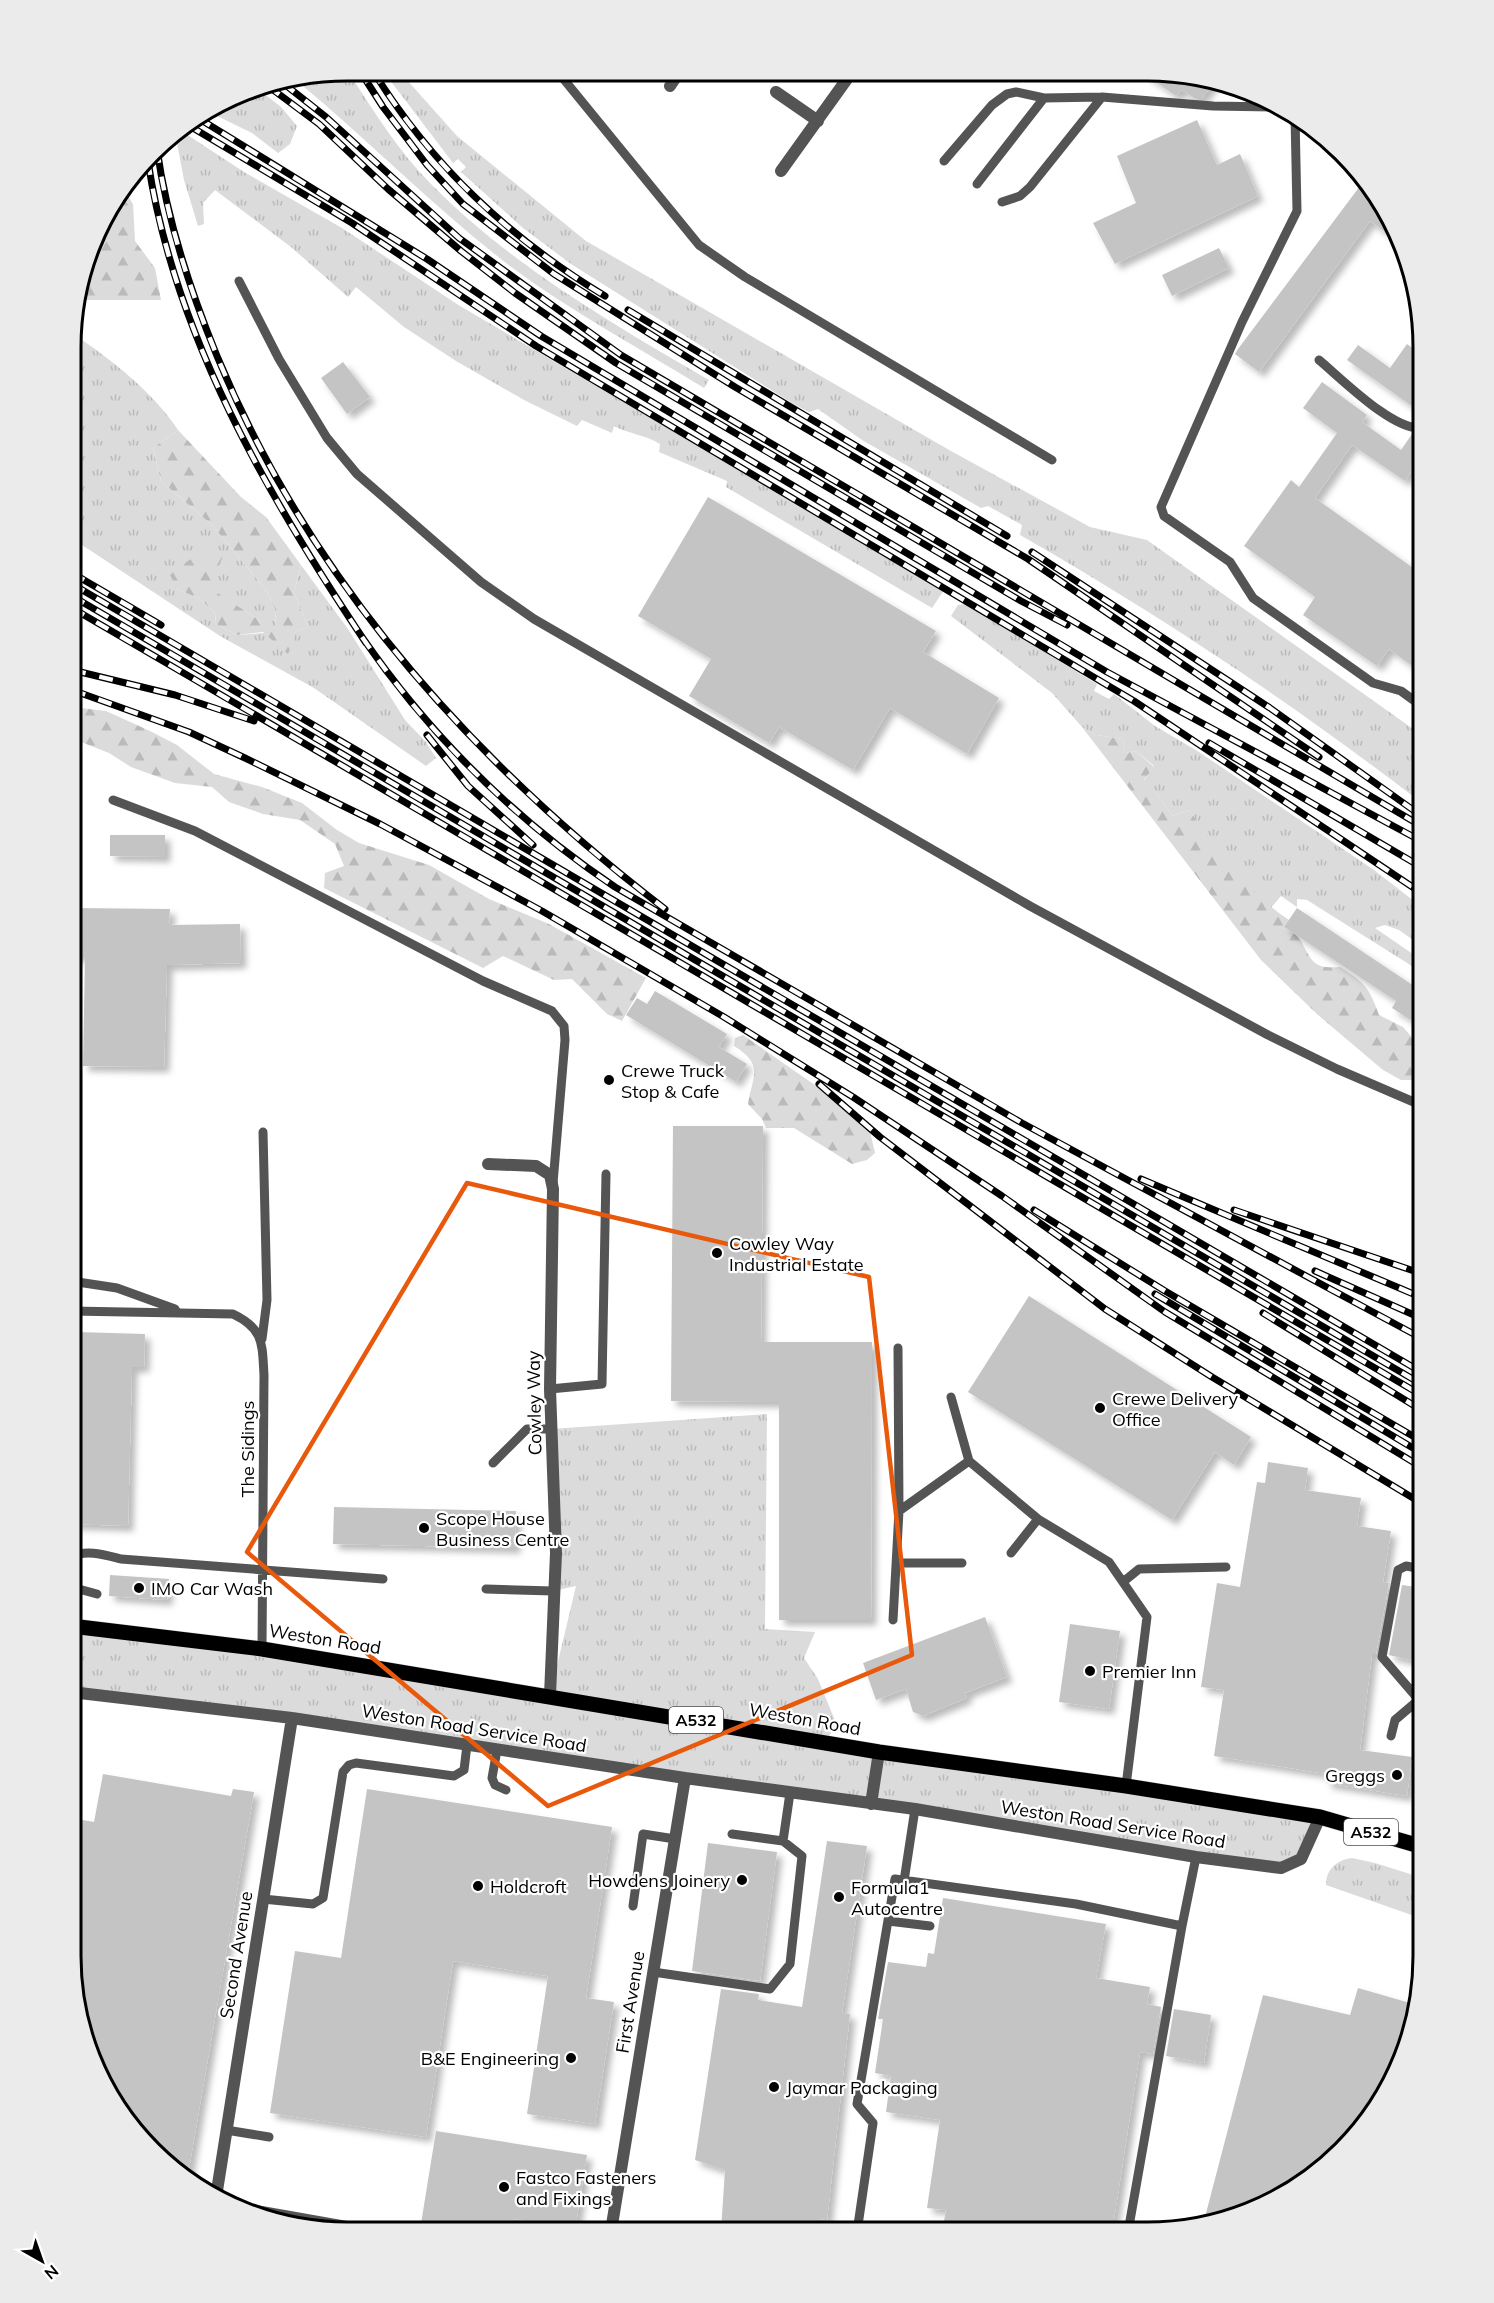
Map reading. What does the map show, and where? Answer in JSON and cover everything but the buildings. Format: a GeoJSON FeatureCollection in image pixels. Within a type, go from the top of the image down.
{"type":"FeatureCollection","features":[{"type":"Feature","properties":{"kind":"main road","name":"Weston Road"},"geometry":{"type":"LineString","coordinates":[[81,1627],[262,1648],[879,1752],[1126,1786],[1320,1817],[1413,1844]]}},
{"type":"Feature","properties":{"kind":"street"},"geometry":{"type":"LineString","coordinates":[[670,86],[673,81]]}},
{"type":"Feature","properties":{"kind":"street"},"geometry":{"type":"LineString","coordinates":[[780,171],[846,81]]}},
{"type":"Feature","properties":{"kind":"street"},"geometry":{"type":"LineString","coordinates":[[776,92],[818,121]]}},
{"type":"Feature","properties":{"kind":"street"},"geometry":{"type":"LineString","coordinates":[[488,1164],[536,1166],[550,1175],[553,1189]]}},
{"type":"Feature","properties":{"kind":"street","name":"Cowley Way"},"geometry":{"type":"LineString","coordinates":[[550,1695],[556,1553],[550,1389],[553,1189]]}},
{"type":"Feature","properties":{"kind":"street","name":"Weston Road Service Road"},"geometry":{"type":"LineString","coordinates":[[81,1693],[292,1718],[685,1778],[915,1809],[1196,1857],[1281,1868],[1301,1859],[1320,1817]]}},
{"type":"Feature","properties":{"kind":"street","name":"Second Avenue"},"geometry":{"type":"LineString","coordinates":[[217,2188],[292,1718]]}},
{"type":"Feature","properties":{"kind":"street"},"geometry":{"type":"LineString","coordinates":[[871,1804],[879,1752]]}},
{"type":"Feature","properties":{"kind":"street","name":"First Avenue"},"geometry":{"type":"LineString","coordinates":[[612,2222],[685,1778]]}},
{"type":"Feature","properties":{"kind":"lane"},"geometry":{"type":"LineString","coordinates":[[565,81],[699,245],[754,283],[1052,460]]}},
{"type":"Feature","properties":{"kind":"lane"},"geometry":{"type":"LineString","coordinates":[[944,161],[992,105],[1007,94],[1016,92],[1044,98],[1102,97],[1213,106],[1261,107]]}},
{"type":"Feature","properties":{"kind":"lane"},"geometry":{"type":"LineString","coordinates":[[1002,202],[1020,196],[1030,187],[1102,97]]}},
{"type":"Feature","properties":{"kind":"lane"},"geometry":{"type":"LineString","coordinates":[[977,184],[1044,98]]}},
{"type":"Feature","properties":{"kind":"lane"},"geometry":{"type":"LineString","coordinates":[[1295,126],[1297,211],[1242,322],[1161,507],[1164,516],[1230,562],[1253,597],[1373,683],[1401,691],[1413,699]]}},
{"type":"Feature","properties":{"kind":"lane"},"geometry":{"type":"LineString","coordinates":[[239,281],[279,359],[327,438],[357,474],[481,582],[534,619],[1030,906],[1268,1035],[1337,1069],[1413,1102]]}},
{"type":"Feature","properties":{"kind":"lane"},"geometry":{"type":"LineString","coordinates":[[1318,360],[1397,423],[1413,430]]}},
{"type":"Feature","properties":{"kind":"lane"},"geometry":{"type":"LineString","coordinates":[[113,801],[195,831],[483,981],[552,1011],[564,1026],[566,1040],[553,1189]]}},
{"type":"Feature","properties":{"kind":"lane","name":"The Sidings"},"geometry":{"type":"LineString","coordinates":[[262,1648],[264,1375],[262,1339],[267,1300],[263,1132]]}},
{"type":"Feature","properties":{"kind":"lane"},"geometry":{"type":"LineString","coordinates":[[550,1389],[602,1384],[606,1174]]}},
{"type":"Feature","properties":{"kind":"lane"},"geometry":{"type":"LineString","coordinates":[[81,1283],[117,1288],[183,1312]]}},
{"type":"Feature","properties":{"kind":"lane"},"geometry":{"type":"LineString","coordinates":[[81,1311],[232,1314],[246,1320],[262,1339]]}},
{"type":"Feature","properties":{"kind":"lane"},"geometry":{"type":"LineString","coordinates":[[893,1620],[899,1511],[897,1348]]}},
{"type":"Feature","properties":{"kind":"lane"},"geometry":{"type":"LineString","coordinates":[[951,1397],[969,1461],[1038,1519],[1109,1562],[1147,1617],[1126,1786]]}},
{"type":"Feature","properties":{"kind":"lane"},"geometry":{"type":"LineString","coordinates":[[494,1463],[527,1429],[551,1429]]}},
{"type":"Feature","properties":{"kind":"lane"},"geometry":{"type":"LineString","coordinates":[[899,1511],[969,1461]]}},
{"type":"Feature","properties":{"kind":"lane"},"geometry":{"type":"LineString","coordinates":[[1011,1553],[1038,1519]]}},
{"type":"Feature","properties":{"kind":"lane"},"geometry":{"type":"LineString","coordinates":[[81,1553],[263,1572],[383,1579]]}},
{"type":"Feature","properties":{"kind":"lane"},"geometry":{"type":"LineString","coordinates":[[897,1563],[962,1563]]}},
{"type":"Feature","properties":{"kind":"lane"},"geometry":{"type":"LineString","coordinates":[[1413,1567],[1406,1566],[1398,1570],[1382,1657],[1413,1690]]}},
{"type":"Feature","properties":{"kind":"lane"},"geometry":{"type":"LineString","coordinates":[[1123,1582],[1140,1569],[1226,1567]]}},
{"type":"Feature","properties":{"kind":"lane"},"geometry":{"type":"LineString","coordinates":[[486,1589],[553,1591]]}},
{"type":"Feature","properties":{"kind":"lane"},"geometry":{"type":"LineString","coordinates":[[81,1590],[97,1594]]}},
{"type":"Feature","properties":{"kind":"lane"},"geometry":{"type":"LineString","coordinates":[[1391,1736],[1395,1720],[1413,1705]]}},
{"type":"Feature","properties":{"kind":"lane"},"geometry":{"type":"LineString","coordinates":[[263,1899],[313,1904],[323,1898],[343,1772],[349,1765],[356,1763],[453,1776],[464,1770],[467,1745]]}},
{"type":"Feature","properties":{"kind":"lane"},"geometry":{"type":"LineString","coordinates":[[497,1750],[492,1778],[495,1785],[506,1790]]}},
{"type":"Feature","properties":{"kind":"lane"},"geometry":{"type":"LineString","coordinates":[[783,1841],[790,1793]]}},
{"type":"Feature","properties":{"kind":"lane"},"geometry":{"type":"LineString","coordinates":[[904,1881],[915,1809]]}},
{"type":"Feature","properties":{"kind":"lane"},"geometry":{"type":"LineString","coordinates":[[633,1906],[643,1834],[675,1839]]}},
{"type":"Feature","properties":{"kind":"lane"},"geometry":{"type":"LineString","coordinates":[[653,1972],[770,1989],[790,1964],[802,1856],[783,1841],[732,1834]]}},
{"type":"Feature","properties":{"kind":"lane"},"geometry":{"type":"LineString","coordinates":[[1130,2222],[1196,1857]]}},
{"type":"Feature","properties":{"kind":"lane"},"geometry":{"type":"LineString","coordinates":[[858,2222],[873,2123],[857,2104],[895,1879],[1076,1904],[1182,1926]]}},
{"type":"Feature","properties":{"kind":"lane"},"geometry":{"type":"LineString","coordinates":[[888,1921],[930,1926]]}},
{"type":"Feature","properties":{"kind":"lane"},"geometry":{"type":"LineString","coordinates":[[226,2130],[269,2137]]}},
{"type":"Feature","properties":{"kind":"lane"},"geometry":{"type":"LineString","coordinates":[[284,2214],[317,2220]]}},
{"type":"Feature","properties":{"kind":"highlighted area"},"geometry":{"type":"Polygon","coordinates":[[[467,1183],[869,1277],[912,1655],[548,1806],[247,1552],[467,1183]]]}},
{"type":"Feature","properties":{"kind":"green space"},"geometry":{"type":"Polygon","coordinates":[[[354,81],[408,158],[462,214],[529,267],[599,315],[709,380],[704,388],[584,316],[514,269],[458,224],[302,85],[354,81]]]}},
{"type":"Feature","properties":{"kind":"green space"},"geometry":{"type":"Polygon","coordinates":[[[391,81],[408,81],[457,136],[586,241],[951,451],[1090,527],[1147,540],[1413,729],[1413,796],[1326,731],[1226,662],[1124,597],[1020,535],[1022,525],[988,506],[981,508],[862,440],[818,409],[809,412],[795,405],[571,264],[523,228],[461,172],[466,167],[458,159],[453,163],[391,81]]]}},
{"type":"Feature","properties":{"kind":"green space"},"geometry":{"type":"Polygon","coordinates":[[[265,94],[281,107],[297,126],[290,144],[278,153],[252,133],[216,116],[265,94]]]}},
{"type":"Feature","properties":{"kind":"green space"},"geometry":{"type":"Polygon","coordinates":[[[187,135],[244,172],[342,228],[460,306],[944,590],[932,608],[726,487],[727,481],[659,452],[660,444],[655,441],[614,426],[612,433],[582,420],[577,426],[524,400],[456,361],[404,327],[356,287],[348,297],[291,247],[215,190],[203,203],[204,224],[198,226],[184,180],[177,143],[187,135]]]}},
{"type":"Feature","properties":{"kind":"green space"},"geometry":{"type":"Polygon","coordinates":[[[128,196],[133,204],[135,241],[155,268],[161,300],[85,300],[101,245],[128,196]]]}},
{"type":"Feature","properties":{"kind":"green space"},"geometry":{"type":"Polygon","coordinates":[[[81,340],[102,354],[144,390],[178,430],[153,448],[161,481],[212,525],[266,590],[275,609],[276,628],[259,620],[203,584],[177,589],[200,599],[215,613],[216,624],[237,635],[297,631],[308,627],[294,593],[301,565],[348,629],[405,720],[426,742],[436,758],[426,766],[314,688],[220,636],[81,544],[81,340]]]}},
{"type":"Feature","properties":{"kind":"green space"},"geometry":{"type":"Polygon","coordinates":[[[178,430],[241,497],[266,517],[301,565],[294,593],[308,627],[297,631],[288,654],[263,632],[237,635],[216,624],[215,613],[200,599],[177,589],[170,575],[195,557],[224,553],[214,579],[204,584],[259,620],[276,627],[275,609],[266,590],[212,525],[161,481],[153,448],[178,430]]]}},
{"type":"Feature","properties":{"kind":"green space"},"geometry":{"type":"Polygon","coordinates":[[[966,604],[1097,684],[1094,691],[1109,699],[1114,694],[1155,726],[1199,752],[1374,870],[1413,900],[1413,940],[1399,930],[1385,925],[1375,928],[1413,954],[1413,967],[1307,900],[1297,899],[1297,907],[1281,896],[1270,909],[1229,866],[1189,810],[1173,816],[1144,781],[1154,766],[1136,751],[1125,753],[1123,739],[1096,735],[1082,727],[1052,693],[951,616],[958,605],[966,604]]]}},
{"type":"Feature","properties":{"kind":"green space"},"geometry":{"type":"Polygon","coordinates":[[[81,708],[106,711],[150,731],[177,745],[214,774],[262,787],[302,803],[337,830],[359,843],[429,865],[489,899],[549,924],[646,978],[622,1021],[607,1014],[572,979],[554,980],[503,956],[483,968],[324,888],[325,873],[344,866],[335,844],[300,820],[263,814],[229,802],[212,787],[175,783],[131,767],[109,753],[81,742],[81,708]]]}},
{"type":"Feature","properties":{"kind":"green space"},"geometry":{"type":"Polygon","coordinates":[[[1082,727],[1096,735],[1123,739],[1125,753],[1136,751],[1154,767],[1144,780],[1173,816],[1189,810],[1246,883],[1259,897],[1289,920],[1284,927],[1299,937],[1314,962],[1324,967],[1340,967],[1365,986],[1379,1015],[1403,1027],[1413,1039],[1413,1080],[1401,1080],[1383,1070],[1318,1015],[1261,960],[1082,727]]]}},
{"type":"Feature","properties":{"kind":"green space"},"geometry":{"type":"Polygon","coordinates":[[[743,1035],[848,1108],[870,1131],[875,1153],[867,1160],[852,1164],[794,1128],[766,1128],[762,1119],[748,1104],[754,1077],[753,1065],[750,1059],[734,1046],[735,1038],[743,1035]]]}},
{"type":"Feature","properties":{"kind":"green space"},"geometry":{"type":"Polygon","coordinates":[[[767,1414],[765,1629],[815,1632],[804,1658],[818,1679],[836,1723],[826,1742],[1320,1817],[1301,1859],[1281,1868],[915,1809],[81,1693],[81,1627],[550,1695],[576,1586],[553,1591],[551,1429],[767,1414]]]}},
{"type":"Feature","properties":{"kind":"green space"},"geometry":{"type":"Polygon","coordinates":[[[1352,1858],[1413,1875],[1413,1915],[1326,1885],[1330,1870],[1342,1861],[1352,1858]]]}},
{"type":"Feature","properties":{"kind":"railway"},"geometry":{"type":"LineString","coordinates":[[366,81],[427,165],[463,204],[554,274],[735,387],[1028,559],[1319,757]]}},
{"type":"Feature","properties":{"kind":"railway"},"geometry":{"type":"LineString","coordinates":[[380,81],[421,138],[475,197],[537,250],[605,296]]}},
{"type":"Feature","properties":{"kind":"railway"},"geometry":{"type":"LineString","coordinates":[[289,87],[326,117],[459,238],[621,355],[1413,821]]}},
{"type":"Feature","properties":{"kind":"railway"},"geometry":{"type":"LineString","coordinates":[[275,91],[319,124],[388,189],[461,251],[515,293],[616,363],[1021,601],[1067,625]]}},
{"type":"Feature","properties":{"kind":"railway"},"geometry":{"type":"LineString","coordinates":[[205,122],[427,259],[541,336],[1107,672],[1413,837]]}},
{"type":"Feature","properties":{"kind":"railway"},"geometry":{"type":"LineString","coordinates":[[195,129],[352,223],[536,346],[1134,701],[1413,887]]}},
{"type":"Feature","properties":{"kind":"railway"},"geometry":{"type":"LineString","coordinates":[[159,159],[173,229],[217,356],[255,438],[299,517],[349,591],[404,662],[463,729],[527,792],[594,852],[665,909]]}},
{"type":"Feature","properties":{"kind":"railway"},"geometry":{"type":"LineString","coordinates":[[150,169],[161,226],[179,290],[230,413],[295,531],[366,643]]}},
{"type":"Feature","properties":{"kind":"railway"},"geometry":{"type":"LineString","coordinates":[[628,310],[1007,536]]}},
{"type":"Feature","properties":{"kind":"railway"},"geometry":{"type":"LineString","coordinates":[[1032,552],[1270,708],[1413,810]]}},
{"type":"Feature","properties":{"kind":"railway"},"geometry":{"type":"LineString","coordinates":[[81,578],[161,625]]}},
{"type":"Feature","properties":{"kind":"railway"},"geometry":{"type":"LineString","coordinates":[[81,589],[1413,1367]]}},
{"type":"Feature","properties":{"kind":"railway"},"geometry":{"type":"LineString","coordinates":[[81,601],[1413,1379]]}},
{"type":"Feature","properties":{"kind":"railway"},"geometry":{"type":"LineString","coordinates":[[81,613],[1413,1390]]}},
{"type":"Feature","properties":{"kind":"railway"},"geometry":{"type":"LineString","coordinates":[[362,637],[416,709],[476,774],[543,833],[615,887],[1022,1123],[1413,1334]]}},
{"type":"Feature","properties":{"kind":"railway"},"geometry":{"type":"LineString","coordinates":[[81,672],[175,695],[254,721]]}},
{"type":"Feature","properties":{"kind":"railway"},"geometry":{"type":"LineString","coordinates":[[81,693],[189,732],[245,758],[380,824],[542,911],[724,1017],[853,1097],[1002,1196],[1165,1312],[1413,1462]]}},
{"type":"Feature","properties":{"kind":"railway"},"geometry":{"type":"LineString","coordinates":[[427,735],[468,786],[533,845]]}},
{"type":"Feature","properties":{"kind":"railway"},"geometry":{"type":"LineString","coordinates":[[1209,743],[1413,862]]}},
{"type":"Feature","properties":{"kind":"railway"},"geometry":{"type":"LineString","coordinates":[[819,1084],[880,1137],[1105,1309],[1212,1377],[1413,1498]]}},
{"type":"Feature","properties":{"kind":"railway"},"geometry":{"type":"LineString","coordinates":[[1141,1179],[1413,1294]]}},
{"type":"Feature","properties":{"kind":"railway"},"geometry":{"type":"LineString","coordinates":[[1034,1210],[1165,1291],[1413,1436]]}},
{"type":"Feature","properties":{"kind":"railway"},"geometry":{"type":"LineString","coordinates":[[1234,1210],[1413,1271]]}},
{"type":"Feature","properties":{"kind":"railway"},"geometry":{"type":"LineString","coordinates":[[1315,1271],[1413,1315]]}},
{"type":"Feature","properties":{"kind":"railway"},"geometry":{"type":"LineString","coordinates":[[1155,1294],[1413,1448]]}},
{"type":"Feature","properties":{"kind":"railway"},"geometry":{"type":"LineString","coordinates":[[1263,1313],[1413,1405]]}},
{"type":"Feature","properties":{"kind":"place","name":"Crewe Truck Stop & Cafe"},"geometry":{"type":"Point","coordinates":[609,1080]}},
{"type":"Feature","properties":{"kind":"place","name":"Cowley Way Industrial Estate"},"geometry":{"type":"Point","coordinates":[717,1253]}},
{"type":"Feature","properties":{"kind":"place","name":"Crewe Delivery Office"},"geometry":{"type":"Point","coordinates":[1100,1408]}},
{"type":"Feature","properties":{"kind":"place","name":"Scope House Business Centre"},"geometry":{"type":"Point","coordinates":[424,1528]}},
{"type":"Feature","properties":{"kind":"place","name":"IMO Car Wash"},"geometry":{"type":"Point","coordinates":[139,1588]}},
{"type":"Feature","properties":{"kind":"place","name":"Premier Inn"},"geometry":{"type":"Point","coordinates":[1090,1671]}},
{"type":"Feature","properties":{"kind":"place","name":"Greggs"},"geometry":{"type":"Point","coordinates":[1397,1775]}},
{"type":"Feature","properties":{"kind":"place","name":"Howdens Joinery"},"geometry":{"type":"Point","coordinates":[742,1880]}},
{"type":"Feature","properties":{"kind":"place","name":"Holdcroft"},"geometry":{"type":"Point","coordinates":[478,1886]}},
{"type":"Feature","properties":{"kind":"place","name":"Formula1 Autocentre"},"geometry":{"type":"Point","coordinates":[839,1897]}},
{"type":"Feature","properties":{"kind":"place","name":"B&E Engineering"},"geometry":{"type":"Point","coordinates":[571,2058]}},
{"type":"Feature","properties":{"kind":"place","name":"Jaymar Packaging"},"geometry":{"type":"Point","coordinates":[774,2087]}},
{"type":"Feature","properties":{"kind":"place","name":"Fastco Fasteners and Fixings"},"geometry":{"type":"Point","coordinates":[504,2187]}}]}
